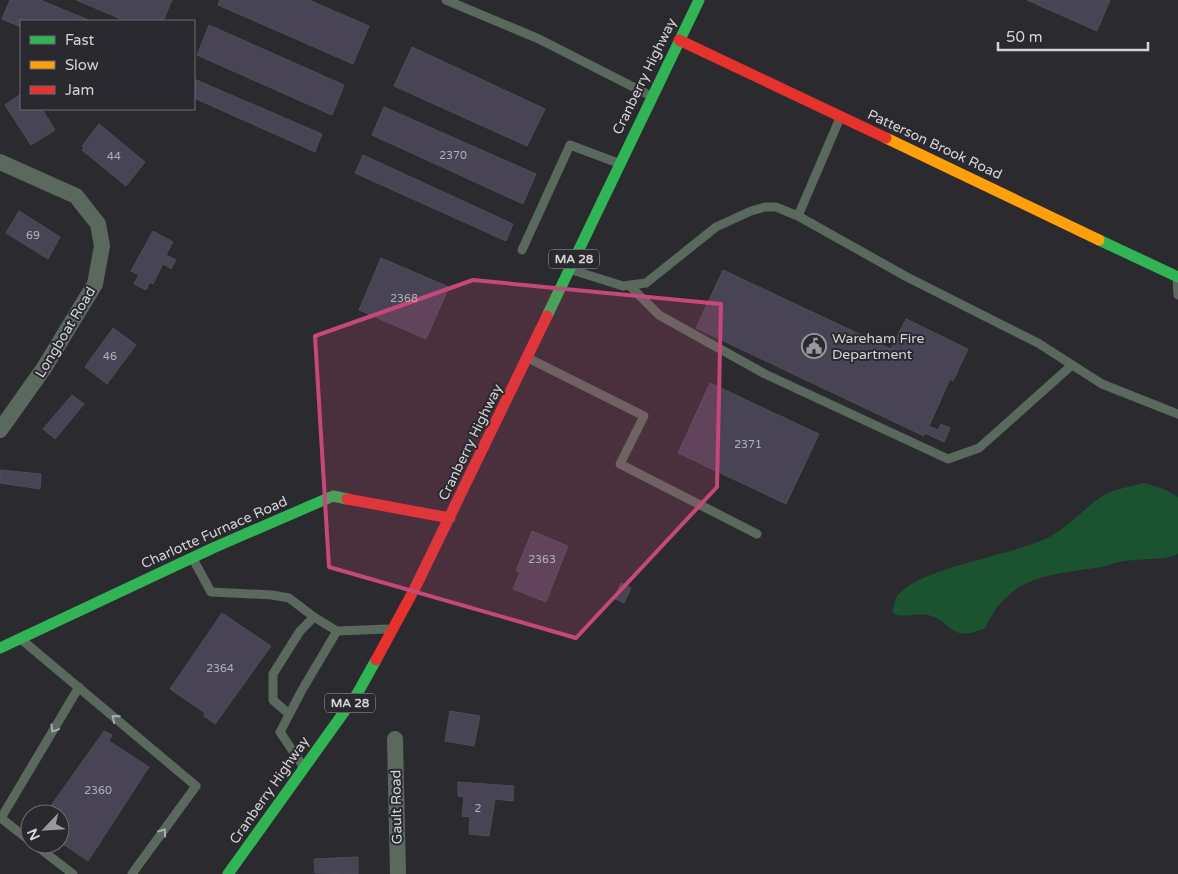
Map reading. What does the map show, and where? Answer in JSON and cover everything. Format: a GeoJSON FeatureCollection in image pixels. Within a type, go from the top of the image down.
{"type":"FeatureCollection","features":[{"type":"Feature","properties":{"kind":"street","name":"Cranberry Highway"},"geometry":{"type":"LineString","coordinates":[[228,874],[357,694],[393,629],[450,518],[570,269],[618,163],[699,0]]}},
{"type":"Feature","properties":{"kind":"street","name":"Patterson Brook Road"},"geometry":{"type":"LineString","coordinates":[[679,40],[1178,277]]}},
{"type":"Feature","properties":{"kind":"street","name":"Longboat Road"},"geometry":{"type":"LineString","coordinates":[[0,162],[76,196],[98,224],[102,246],[95,284],[44,368],[0,430]]}},
{"type":"Feature","properties":{"kind":"street","name":"Charlotte Furnace Road"},"geometry":{"type":"LineString","coordinates":[[0,648],[192,557],[333,496],[450,518]]}},
{"type":"Feature","properties":{"kind":"street","name":"Gault Road"},"geometry":{"type":"LineString","coordinates":[[395,739],[398,874]]}},
{"type":"Feature","properties":{"kind":"lane"},"geometry":{"type":"LineString","coordinates":[[446,0],[538,39],[652,96]]}},
{"type":"Feature","properties":{"kind":"lane"},"geometry":{"type":"LineString","coordinates":[[798,216],[840,116]]}},
{"type":"Feature","properties":{"kind":"lane"},"geometry":{"type":"LineString","coordinates":[[522,250],[570,145],[618,163]]}},
{"type":"Feature","properties":{"kind":"lane"},"geometry":{"type":"LineString","coordinates":[[570,269],[623,286],[646,283],[716,227],[751,211],[765,207],[776,207],[798,216],[907,277],[1038,343],[1102,384],[1178,414]]}},
{"type":"Feature","properties":{"kind":"lane"},"geometry":{"type":"LineString","coordinates":[[1178,277],[1178,295]]}},
{"type":"Feature","properties":{"kind":"lane"},"geometry":{"type":"LineString","coordinates":[[630,285],[660,315],[765,374],[948,459],[979,448],[1072,365]]}},
{"type":"Feature","properties":{"kind":"lane"},"geometry":{"type":"LineString","coordinates":[[527,358],[644,416],[620,464],[757,534]]}},
{"type":"Feature","properties":{"kind":"lane"},"geometry":{"type":"LineString","coordinates":[[192,557],[211,592],[272,595],[289,598],[337,631],[393,629]]}},
{"type":"Feature","properties":{"kind":"lane"},"geometry":{"type":"LineString","coordinates":[[289,714],[273,700],[273,674],[300,631],[314,617]]}},
{"type":"Feature","properties":{"kind":"lane"},"geometry":{"type":"LineString","coordinates":[[304,766],[280,732],[337,631]]}},
{"type":"Feature","properties":{"kind":"lane"},"geometry":{"type":"LineString","coordinates":[[20,638],[196,786],[135,873]]}},
{"type":"Feature","properties":{"kind":"lane"},"geometry":{"type":"LineString","coordinates":[[20,833],[1,818],[79,687]]}},
{"type":"Feature","properties":{"kind":"lane"},"geometry":{"type":"LineString","coordinates":[[47,854],[73,874]]}},
{"type":"Feature","properties":{"kind":"highlighted area"},"geometry":{"type":"Polygon","coordinates":[[[473,280],[721,304],[717,487],[576,638],[329,567],[315,336],[473,280]]]}},
{"type":"Feature","properties":{"kind":"green space"},"geometry":{"type":"Polygon","coordinates":[[[1144,483],[1164,489],[1178,497],[1178,554],[1060,573],[1030,582],[1017,589],[1005,599],[994,611],[985,628],[965,634],[953,630],[943,622],[928,615],[898,615],[892,611],[897,596],[908,586],[925,577],[1033,544],[1049,537],[1064,527],[1104,495],[1144,483]]]}},
{"type":"Feature","properties":{"kind":"building"},"geometry":{"type":"Polygon","coordinates":[[[10,0],[40,0],[89,20],[20,20],[20,27],[2,19],[10,0]]]}},
{"type":"Feature","properties":{"kind":"building"},"geometry":{"type":"Polygon","coordinates":[[[76,0],[172,0],[163,20],[124,20],[76,0]]]}},
{"type":"Feature","properties":{"kind":"building"},"geometry":{"type":"Polygon","coordinates":[[[220,0],[309,0],[369,26],[353,64],[218,5],[220,0]]]}},
{"type":"Feature","properties":{"kind":"building"},"geometry":{"type":"Polygon","coordinates":[[[1027,0],[1110,0],[1097,31],[1027,0]]]}},
{"type":"Feature","properties":{"kind":"building"},"geometry":{"type":"Polygon","coordinates":[[[209,25],[344,85],[332,115],[197,55],[209,25]]]}},
{"type":"Feature","properties":{"kind":"building"},"geometry":{"type":"Polygon","coordinates":[[[412,47],[545,109],[527,146],[394,86],[412,47]]]}},
{"type":"Feature","properties":{"kind":"building"},"geometry":{"type":"Polygon","coordinates":[[[195,79],[322,134],[315,152],[195,98],[195,79]]]}},
{"type":"Feature","properties":{"kind":"building"},"geometry":{"type":"Polygon","coordinates":[[[20,95],[20,110],[43,110],[55,130],[31,145],[5,105],[20,95]]]}},
{"type":"Feature","properties":{"kind":"building"},"geometry":{"type":"Polygon","coordinates":[[[384,107],[536,174],[523,204],[372,135],[384,107]]]}},
{"type":"Feature","properties":{"kind":"building"},"geometry":{"type":"Polygon","coordinates":[[[99,124],[145,162],[126,186],[82,150],[84,148],[82,146],[99,124]]]}},
{"type":"Feature","properties":{"kind":"building"},"geometry":{"type":"Polygon","coordinates":[[[363,155],[513,224],[506,241],[355,173],[363,155]]]}},
{"type":"Feature","properties":{"kind":"building"},"geometry":{"type":"Polygon","coordinates":[[[19,211],[60,237],[48,259],[6,233],[19,211]]]}},
{"type":"Feature","properties":{"kind":"building"},"geometry":{"type":"Polygon","coordinates":[[[153,231],[173,242],[166,255],[176,260],[171,269],[163,264],[153,284],[150,282],[146,290],[134,284],[139,275],[131,271],[153,231]]]}},
{"type":"Feature","properties":{"kind":"building"},"geometry":{"type":"Polygon","coordinates":[[[381,258],[449,287],[426,339],[359,310],[381,258]]]}},
{"type":"Feature","properties":{"kind":"building"},"geometry":{"type":"Polygon","coordinates":[[[723,270],[891,349],[906,319],[968,349],[953,381],[950,379],[929,426],[938,430],[941,424],[950,428],[944,442],[925,433],[924,436],[696,328],[723,270]]]}},
{"type":"Feature","properties":{"kind":"building"},"geometry":{"type":"Polygon","coordinates":[[[113,328],[136,345],[107,384],[85,367],[113,328]]]}},
{"type":"Feature","properties":{"kind":"building"},"geometry":{"type":"Polygon","coordinates":[[[710,383],[819,434],[786,504],[678,453],[710,383]]]}},
{"type":"Feature","properties":{"kind":"building"},"geometry":{"type":"Polygon","coordinates":[[[72,395],[84,404],[55,439],[43,429],[72,395]]]}},
{"type":"Feature","properties":{"kind":"building"},"geometry":{"type":"Polygon","coordinates":[[[0,470],[41,474],[40,489],[0,483],[0,470]]]}},
{"type":"Feature","properties":{"kind":"building"},"geometry":{"type":"Polygon","coordinates":[[[532,531],[568,546],[546,602],[513,589],[520,572],[516,571],[532,531]]]}},
{"type":"Feature","properties":{"kind":"building"},"geometry":{"type":"Polygon","coordinates":[[[621,583],[631,588],[624,603],[614,598],[621,583]]]}},
{"type":"Feature","properties":{"kind":"building"},"geometry":{"type":"Polygon","coordinates":[[[222,613],[271,646],[215,724],[204,716],[205,713],[170,689],[222,613]]]}},
{"type":"Feature","properties":{"kind":"building"},"geometry":{"type":"Polygon","coordinates":[[[450,711],[480,716],[474,746],[445,741],[450,711]]]}},
{"type":"Feature","properties":{"kind":"building"},"geometry":{"type":"Polygon","coordinates":[[[104,731],[112,735],[109,741],[149,767],[88,861],[70,849],[70,804],[52,804],[104,731]]]}},
{"type":"Feature","properties":{"kind":"building"},"geometry":{"type":"Polygon","coordinates":[[[458,782],[514,786],[513,801],[495,799],[489,836],[469,834],[470,817],[462,816],[464,797],[458,796],[458,782]]]}},
{"type":"Feature","properties":{"kind":"building"},"geometry":{"type":"Polygon","coordinates":[[[358,857],[358,874],[315,873],[314,859],[358,857]]]}},
{"type":"Feature","properties":{"kind":"traffic: fast"},"geometry":{"type":"LineString","coordinates":[[547,316],[699,0]]}},
{"type":"Feature","properties":{"kind":"traffic: fast"},"geometry":{"type":"LineString","coordinates":[[1099,240],[1178,277]]}},
{"type":"Feature","properties":{"kind":"traffic: fast"},"geometry":{"type":"LineString","coordinates":[[0,648],[213,548],[333,496],[347,499]]}},
{"type":"Feature","properties":{"kind":"traffic: fast"},"geometry":{"type":"LineString","coordinates":[[228,874],[357,694],[376,660]]}},
{"type":"Feature","properties":{"kind":"traffic: slow"},"geometry":{"type":"LineString","coordinates":[[886,138],[1099,240]]}},
{"type":"Feature","properties":{"kind":"traffic: jam"},"geometry":{"type":"LineString","coordinates":[[679,40],[886,138]]}},
{"type":"Feature","properties":{"kind":"traffic: jam"},"geometry":{"type":"LineString","coordinates":[[376,660],[415,588],[547,316]]}},
{"type":"Feature","properties":{"kind":"traffic: jam"},"geometry":{"type":"LineString","coordinates":[[347,499],[450,518]]}},
{"type":"Feature","properties":{"kind":"place","name":"Wareham Fire Department"},"geometry":{"type":"Point","coordinates":[814,346]}}]}
